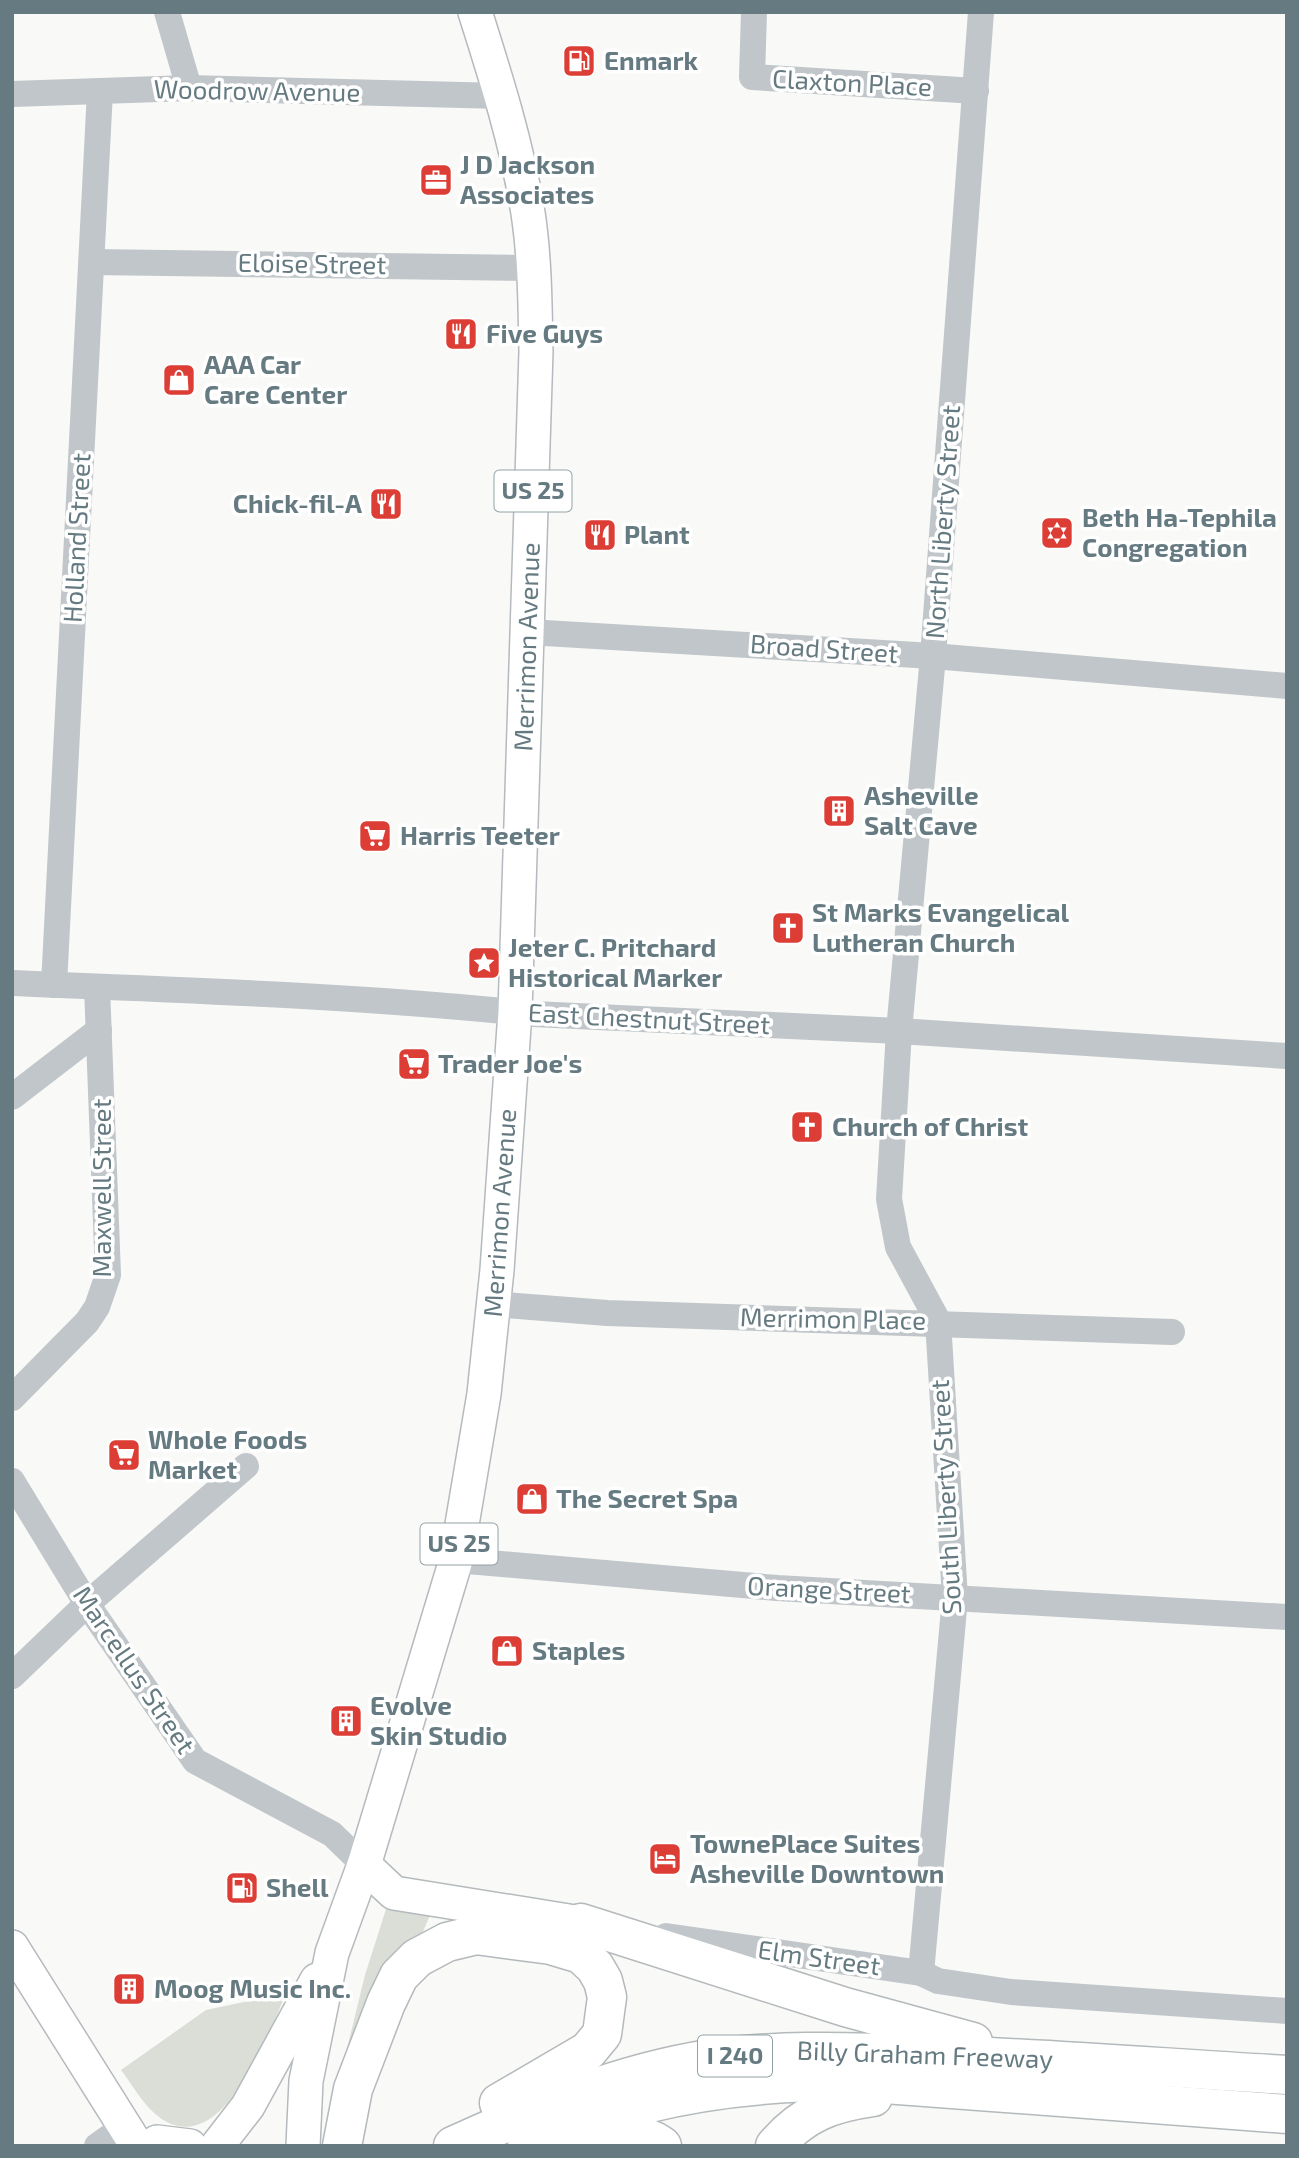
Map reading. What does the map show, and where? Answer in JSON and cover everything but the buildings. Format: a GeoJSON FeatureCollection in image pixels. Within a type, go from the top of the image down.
{"type":"FeatureCollection","features":[{"type":"Feature","properties":{"kind":"highway"},"geometry":{"type":"LineString","coordinates":[[582,1923],[845,2007],[1032,2058]]}},
{"type":"Feature","properties":{"kind":"highway"},"geometry":{"type":"LineString","coordinates":[[342,2146],[353,2089],[386,2003],[399,1976],[417,1958],[447,1942],[476,1935],[530,1942],[581,1955],[595,1968],[603,1981],[607,1997],[602,2034],[588,2051],[489,2109],[453,2146]]}},
{"type":"Feature","properties":{"kind":"highway","name":"Billy Graham Freeway"},"geometry":{"type":"LineString","coordinates":[[453,2146],[557,2102],[643,2073],[708,2060],[787,2050],[1032,2058],[1287,2075]]}},
{"type":"Feature","properties":{"kind":"highway","name":"Billy Graham Freeway"},"geometry":{"type":"LineString","coordinates":[[527,2146],[553,2133],[636,2106],[734,2088],[804,2081],[858,2082],[1287,2114]]}},
{"type":"Feature","properties":{"kind":"highway"},"geometry":{"type":"LineString","coordinates":[[775,2146],[793,2124],[831,2105],[934,2089]]}},
{"type":"Feature","properties":{"kind":"highway"},"geometry":{"type":"LineString","coordinates":[[570,2146],[598,2137],[633,2134],[662,2146]]}},
{"type":"Feature","properties":{"kind":"main road","name":"Merrimon Avenue"},"geometry":{"type":"LineString","coordinates":[[303,2146],[306,2081],[332,1953],[364,1865],[456,1560],[484,1394],[494,1304],[515,1012],[536,351],[533,268],[522,183],[502,96],[475,12]]}},
{"type":"Feature","properties":{"kind":"main road","name":"Elm Street"},"geometry":{"type":"LineString","coordinates":[[364,1865],[394,1894],[582,1923]]}},
{"type":"Feature","properties":{"kind":"main road"},"geometry":{"type":"LineString","coordinates":[[12,1947],[93,2072],[106,2101],[135,2141],[190,2146]]}},
{"type":"Feature","properties":{"kind":"main road"},"geometry":{"type":"LineString","coordinates":[[217,2146],[248,2106],[332,1953]]}},
{"type":"Feature","properties":{"kind":"street"},"geometry":{"type":"LineString","coordinates":[[167,12],[189,88]]}},
{"type":"Feature","properties":{"kind":"street","name":"Claxton Place"},"geometry":{"type":"LineString","coordinates":[[754,12],[752,77],[976,91]]}},
{"type":"Feature","properties":{"kind":"street","name":"North Liberty Street"},"geometry":{"type":"LineString","coordinates":[[899,1031],[933,656],[981,12]]}},
{"type":"Feature","properties":{"kind":"street","name":"Woodrow Avenue"},"geometry":{"type":"LineString","coordinates":[[12,94],[189,88],[502,96]]}},
{"type":"Feature","properties":{"kind":"street","name":"Holland Street"},"geometry":{"type":"LineString","coordinates":[[54,985],[100,91]]}},
{"type":"Feature","properties":{"kind":"street","name":"Eloise Street"},"geometry":{"type":"LineString","coordinates":[[92,262],[533,268]]}},
{"type":"Feature","properties":{"kind":"street","name":"Broad Street"},"geometry":{"type":"LineString","coordinates":[[528,632],[933,656],[1287,686]]}},
{"type":"Feature","properties":{"kind":"street","name":"East Chestnut Street"},"geometry":{"type":"LineString","coordinates":[[12,983],[484,1007],[515,1012],[899,1031],[1287,1056]]}},
{"type":"Feature","properties":{"kind":"street","name":"Maxwell Street"},"geometry":{"type":"LineString","coordinates":[[12,1398],[87,1322],[97,1307],[108,1275],[97,987]]}},
{"type":"Feature","properties":{"kind":"street"},"geometry":{"type":"LineString","coordinates":[[12,1097],[99,1030]]}},
{"type":"Feature","properties":{"kind":"street","name":"South Liberty Street"},"geometry":{"type":"LineString","coordinates":[[899,1031],[889,1199],[898,1247],[938,1321],[955,1598],[921,1973]]}},
{"type":"Feature","properties":{"kind":"street","name":"Merrimon Place"},"geometry":{"type":"LineString","coordinates":[[494,1304],[607,1313],[938,1321],[1172,1332]]}},
{"type":"Feature","properties":{"kind":"street"},"geometry":{"type":"LineString","coordinates":[[12,1676],[87,1604],[246,1466]]}},
{"type":"Feature","properties":{"kind":"street","name":"Marcellus Street"},"geometry":{"type":"LineString","coordinates":[[12,1481],[87,1604],[195,1761],[332,1834],[364,1865]]}},
{"type":"Feature","properties":{"kind":"street","name":"Orange Street"},"geometry":{"type":"LineString","coordinates":[[456,1560],[777,1588],[1287,1617]]}},
{"type":"Feature","properties":{"kind":"street","name":"Elm Street"},"geometry":{"type":"LineString","coordinates":[[582,1923],[921,1973],[938,1981],[1011,1992],[1287,2011]]}},
{"type":"Feature","properties":{"kind":"shaded area"},"geometry":{"type":"Polygon","coordinates":[[[388,1903],[431,1913],[421,1936],[342,2069],[365,1975],[388,1903]]]}},
{"type":"Feature","properties":{"kind":"shaded area"},"geometry":{"type":"Polygon","coordinates":[[[286,1993],[257,2059],[226,2105],[208,2120],[188,2127],[160,2118],[147,2106],[121,2070],[206,2010],[286,1993]]]}},
{"type":"Feature","properties":{"kind":"place","name":"Enmark"},"geometry":{"type":"Point","coordinates":[579,61]}},
{"type":"Feature","properties":{"kind":"place","name":"J D Jackson Associates"},"geometry":{"type":"Point","coordinates":[436,180]}},
{"type":"Feature","properties":{"kind":"place","name":"Five Guys"},"geometry":{"type":"Point","coordinates":[461,334]}},
{"type":"Feature","properties":{"kind":"place","name":"AAA Car Care Center"},"geometry":{"type":"Point","coordinates":[179,380]}},
{"type":"Feature","properties":{"kind":"place","name":"Chick-fil-A"},"geometry":{"type":"Point","coordinates":[386,504]}},
{"type":"Feature","properties":{"kind":"place","name":"Beth Ha-Tephila Congregation"},"geometry":{"type":"Point","coordinates":[1057,533]}},
{"type":"Feature","properties":{"kind":"place","name":"Plant"},"geometry":{"type":"Point","coordinates":[600,535]}},
{"type":"Feature","properties":{"kind":"place","name":"Asheville Salt Cave"},"geometry":{"type":"Point","coordinates":[839,811]}},
{"type":"Feature","properties":{"kind":"place","name":"Harris Teeter"},"geometry":{"type":"Point","coordinates":[375,836]}},
{"type":"Feature","properties":{"kind":"place","name":"St Marks Evangelical Lutheran Church"},"geometry":{"type":"Point","coordinates":[788,928]}},
{"type":"Feature","properties":{"kind":"place","name":"Jeter C. Pritchard Historical Marker"},"geometry":{"type":"Point","coordinates":[484,963]}},
{"type":"Feature","properties":{"kind":"place","name":"Trader Joe's"},"geometry":{"type":"Point","coordinates":[414,1064]}},
{"type":"Feature","properties":{"kind":"place","name":"Church of Christ"},"geometry":{"type":"Point","coordinates":[807,1127]}},
{"type":"Feature","properties":{"kind":"place","name":"Whole Foods Market"},"geometry":{"type":"Point","coordinates":[124,1455]}},
{"type":"Feature","properties":{"kind":"place","name":"The Secret Spa"},"geometry":{"type":"Point","coordinates":[532,1499]}},
{"type":"Feature","properties":{"kind":"place","name":"Staples"},"geometry":{"type":"Point","coordinates":[507,1651]}},
{"type":"Feature","properties":{"kind":"place","name":"Evolve Skin Studio"},"geometry":{"type":"Point","coordinates":[346,1721]}},
{"type":"Feature","properties":{"kind":"place","name":"TownePlace Suites Asheville Downtown"},"geometry":{"type":"Point","coordinates":[665,1859]}},
{"type":"Feature","properties":{"kind":"place","name":"Shell"},"geometry":{"type":"Point","coordinates":[242,1888]}},
{"type":"Feature","properties":{"kind":"place","name":"Moog Music Inc."},"geometry":{"type":"Point","coordinates":[129,1989]}}]}
